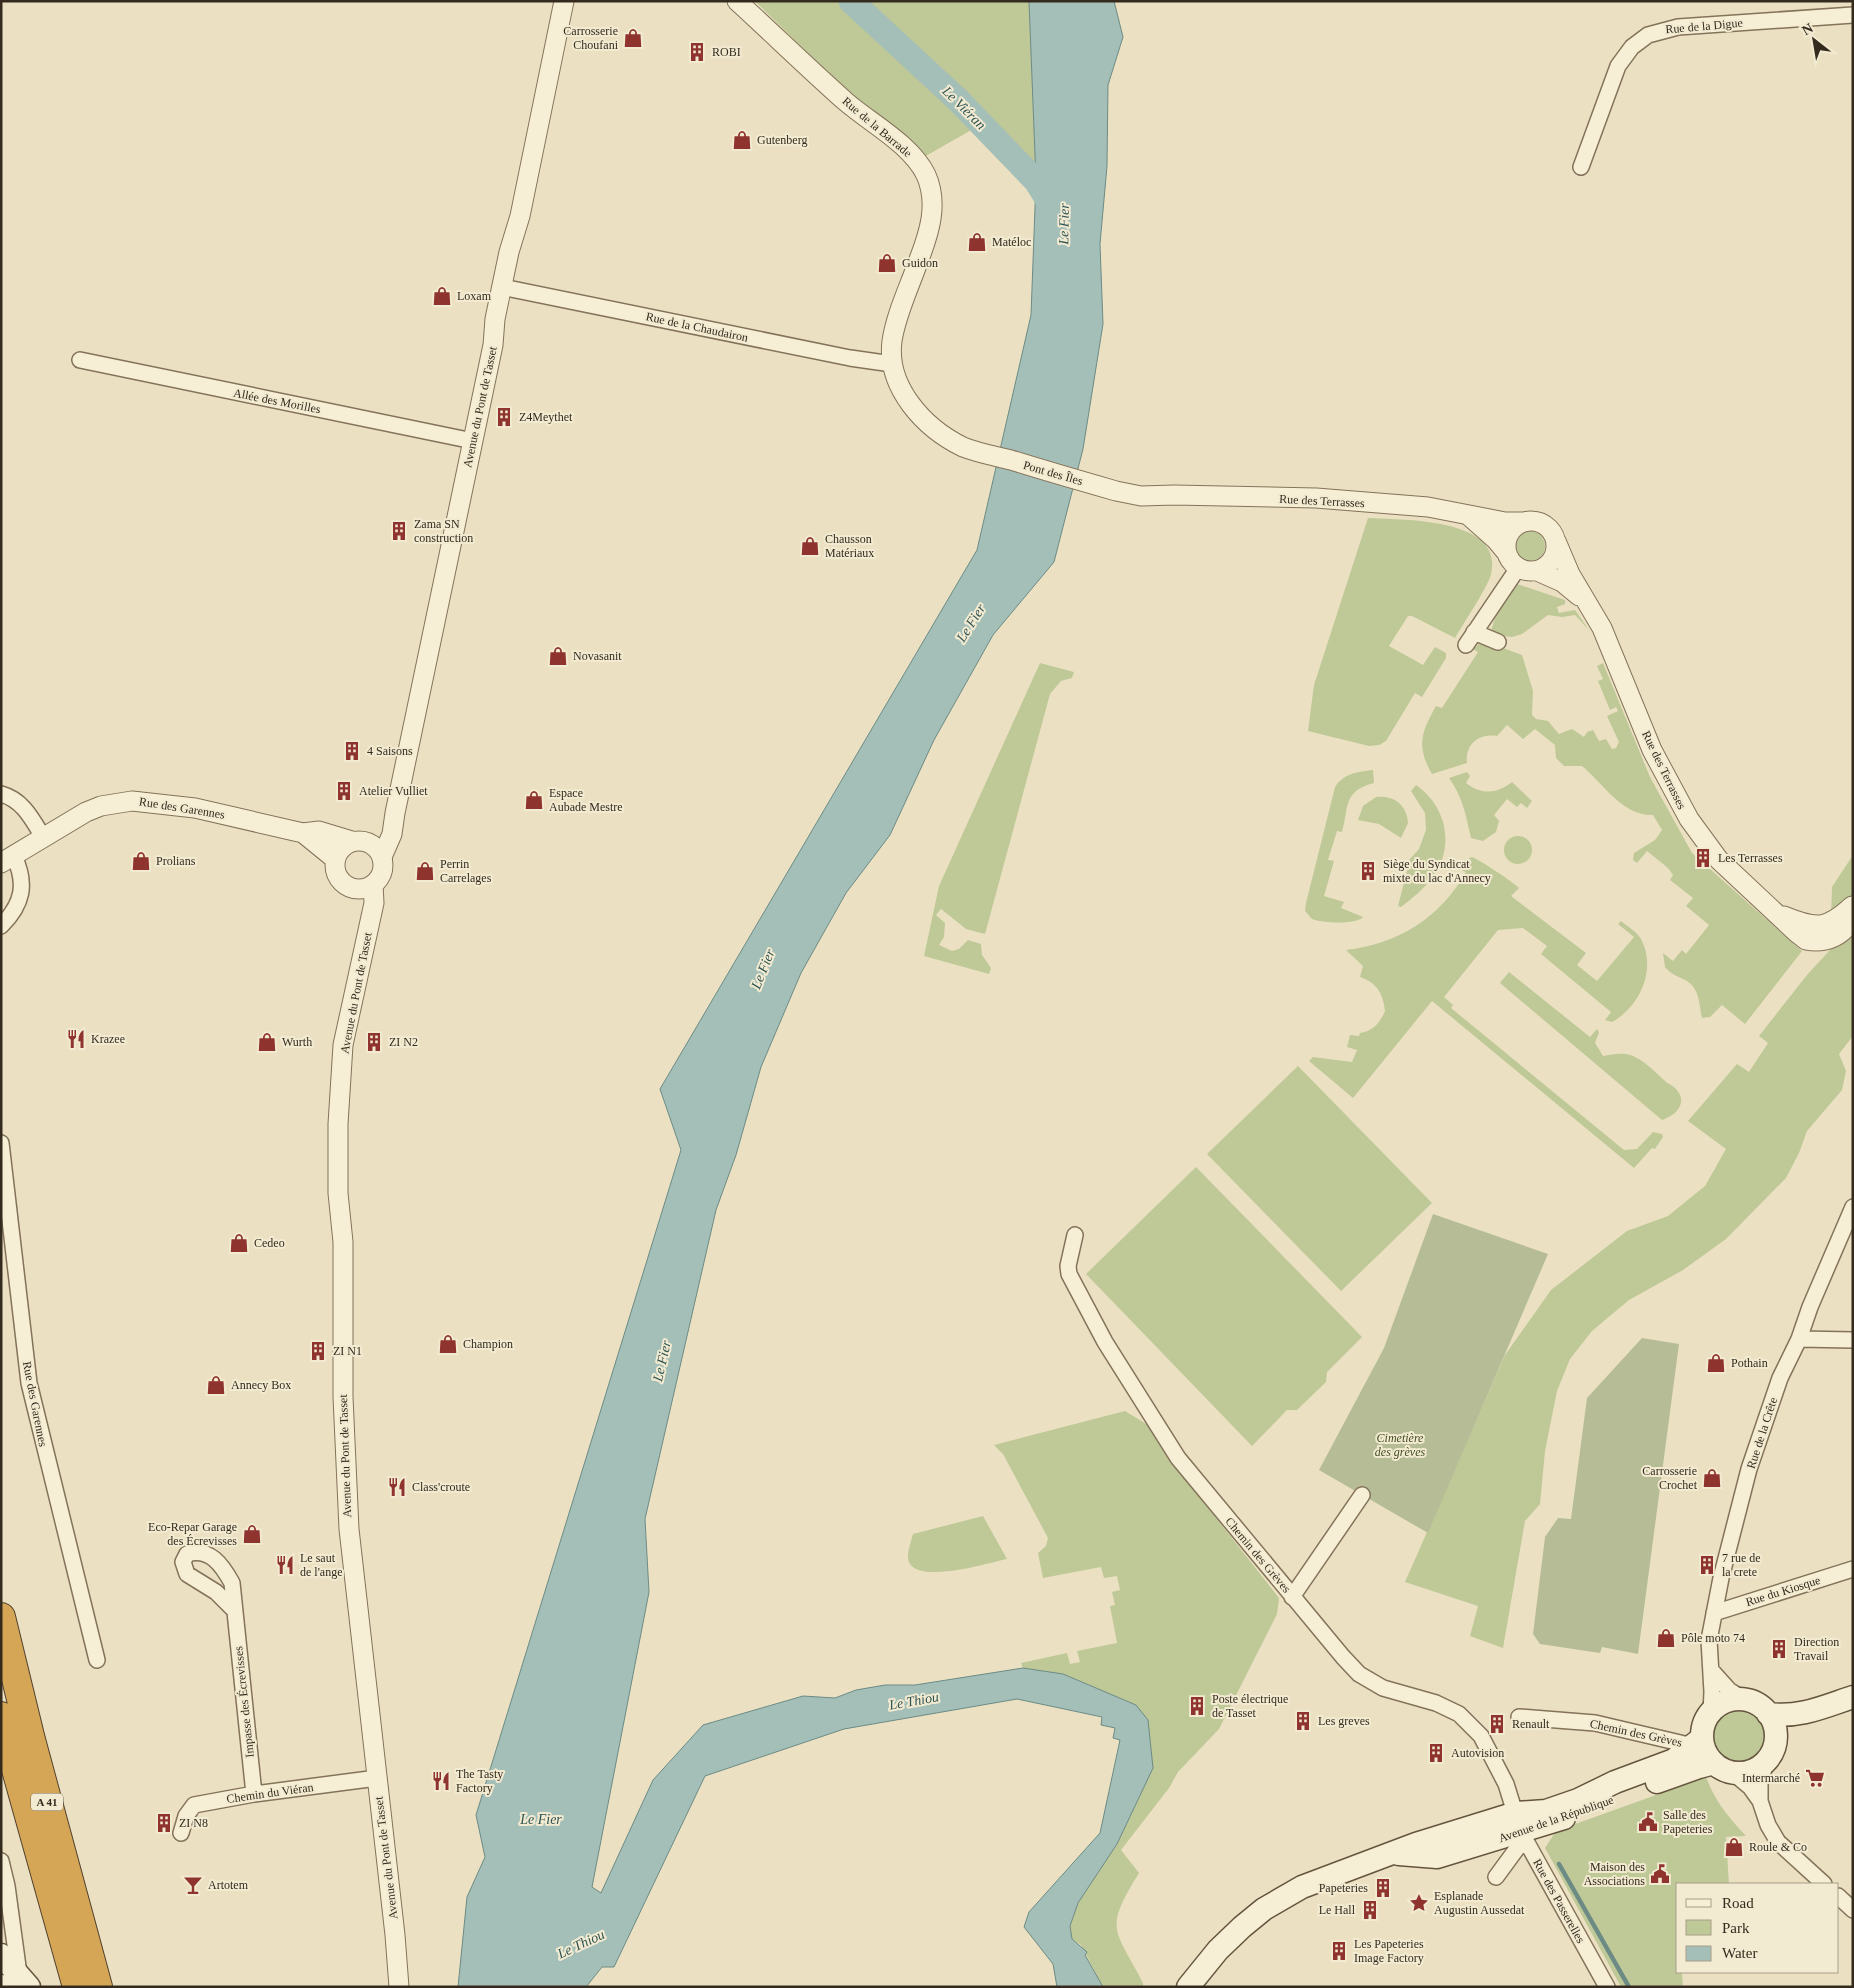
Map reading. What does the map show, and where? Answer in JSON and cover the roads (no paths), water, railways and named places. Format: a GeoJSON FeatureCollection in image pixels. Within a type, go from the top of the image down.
{"type":"FeatureCollection","features":[{"type":"Feature","properties":{"kind":"highway","name":"A 41"},"geometry":{"type":"LineString","coordinates":[[1,1617],[31,1740],[98,1987]]}},
{"type":"Feature","properties":{"kind":"highway","name":"A 41"},"geometry":{"type":"LineString","coordinates":[[1,1716],[77,1987]]}},
{"type":"Feature","properties":{"kind":"main road"},"geometry":{"type":"LineString","coordinates":[[1768,1714],[1800,1715],[1853,1697]]}},
{"type":"Feature","properties":{"kind":"main road"},"geometry":{"type":"LineString","coordinates":[[1770,1752],[1775,1728],[1768,1714],[1760,1706],[1743,1699],[1725,1702],[1711,1712],[1704,1724],[1698,1742],[1707,1754],[1723,1768],[1754,1769],[1800,1724],[1853,1706]]}},
{"type":"Feature","properties":{"kind":"main road","name":"Avenue de la République"},"geometry":{"type":"LineString","coordinates":[[1188,1987],[1218,1950],[1236,1932],[1280,1899],[1322,1878],[1393,1854],[1437,1857],[1518,1822],[1578,1800],[1615,1782],[1674,1760],[1698,1742]]}},
{"type":"Feature","properties":{"kind":"main road","name":"Avenue de la République"},"geometry":{"type":"LineString","coordinates":[[1518,1822],[1694,1768],[1723,1768]]}},
{"type":"Feature","properties":{"kind":"main road"},"geometry":{"type":"LineString","coordinates":[[1,1955],[13,1984]]}},
{"type":"Feature","properties":{"kind":"street","name":"Avenue du Pont de Tasset"},"geometry":{"type":"LineString","coordinates":[[382,857],[392,834],[394,813],[473,442],[502,287],[520,216],[564,1]]}},
{"type":"Feature","properties":{"kind":"street","name":"Rue de la Barrade"},"geometry":{"type":"LineString","coordinates":[[737,1],[846,102],[884,130],[917,161],[926,175],[931,193],[931,231],[897,317],[892,342],[892,364],[898,385],[909,405],[929,423],[991,449]]}},
{"type":"Feature","properties":{"kind":"street","name":"Rue de la Digue"},"geometry":{"type":"LineString","coordinates":[[1581,167],[1618,66],[1632,47],[1648,35],[1678,27],[1853,15]]}},
{"type":"Feature","properties":{"kind":"street","name":"Rue de la Chaudairon"},"geometry":{"type":"LineString","coordinates":[[502,287],[850,358],[892,364]]}},
{"type":"Feature","properties":{"kind":"street","name":"Allée des Morilles"},"geometry":{"type":"LineString","coordinates":[[80,360],[473,442]]}},
{"type":"Feature","properties":{"kind":"street","name":"Pont des Îles"},"geometry":{"type":"LineString","coordinates":[[991,449],[1117,485]]}},
{"type":"Feature","properties":{"kind":"street","name":"Rue des Terrasses"},"geometry":{"type":"LineString","coordinates":[[1117,485],[1174,494],[1316,498],[1428,507],[1505,522],[1524,522]]}},
{"type":"Feature","properties":{"kind":"street","name":"Rue des Terrasses"},"geometry":{"type":"LineString","coordinates":[[1468,516],[1496,540],[1506,552]]}},
{"type":"Feature","properties":{"kind":"street"},"geometry":{"type":"LineString","coordinates":[[1532,521],[1545,525],[1552,532],[1556,541],[1556,551],[1552,560],[1546,567],[1537,571],[1527,571],[1518,568],[1510,561],[1506,552],[1509,534],[1524,522],[1532,521]]}},
{"type":"Feature","properties":{"kind":"street","name":"Rue des Terrasses"},"geometry":{"type":"LineString","coordinates":[[1556,541],[1570,574],[1602,628],[1656,758],[1689,820],[1719,860],[1806,940],[1818,942],[1840,934],[1850,923],[1853,916]]}},
{"type":"Feature","properties":{"kind":"street"},"geometry":{"type":"LineString","coordinates":[[1466,644],[1518,568]]}},
{"type":"Feature","properties":{"kind":"street","name":"Rue des Terrasses"},"geometry":{"type":"LineString","coordinates":[[1537,571],[1562,582],[1586,601]]}},
{"type":"Feature","properties":{"kind":"street"},"geometry":{"type":"LineString","coordinates":[[1474,632],[1498,642]]}},
{"type":"Feature","properties":{"kind":"street"},"geometry":{"type":"LineString","coordinates":[[1,794],[14,798],[23,807],[43,837]]}},
{"type":"Feature","properties":{"kind":"street","name":"Rue des Garennes"},"geometry":{"type":"LineString","coordinates":[[1,926],[11,916],[20,902],[20,874],[7,860],[86,812],[101,806],[132,801],[196,808],[303,833],[318,831],[358,841]]}},
{"type":"Feature","properties":{"kind":"street"},"geometry":{"type":"LineString","coordinates":[[358,841],[375,846],[382,857],[383,869],[373,884],[363,889],[352,888],[338,878],[335,859],[341,848],[382,828],[394,813]]}},
{"type":"Feature","properties":{"kind":"street","name":"Rue des Garennes"},"geometry":{"type":"LineString","coordinates":[[303,833],[335,859]]}},
{"type":"Feature","properties":{"kind":"street","name":"Avenue du Pont de Tasset"},"geometry":{"type":"LineString","coordinates":[[373,884],[374,903],[344,1045],[338,1132],[338,1193],[341,1213],[344,1286],[341,1332],[343,1422],[348,1528],[396,1943],[398,1987]]}},
{"type":"Feature","properties":{"kind":"street","name":"Avenue du Pont de Tasset"},"geometry":{"type":"LineString","coordinates":[[352,888],[369,925]]}},
{"type":"Feature","properties":{"kind":"street","name":"Rue des Terrasses"},"geometry":{"type":"LineString","coordinates":[[1778,913],[1806,925],[1820,926],[1834,922],[1853,905]]}},
{"type":"Feature","properties":{"kind":"street","name":"Rue des Garennes"},"geometry":{"type":"LineString","coordinates":[[1,1143],[29,1383],[97,1660]]}},
{"type":"Feature","properties":{"kind":"street","name":"Rue de la Crête"},"geometry":{"type":"LineString","coordinates":[[1711,1712],[1709,1647],[1714,1613],[1732,1534],[1758,1440],[1780,1378],[1799,1339],[1810,1307],[1853,1206]]}},
{"type":"Feature","properties":{"kind":"street","name":"Chemin des Grèves"},"geometry":{"type":"LineString","coordinates":[[1075,1236],[1068,1266],[1069,1274],[1105,1342],[1178,1458],[1292,1597],[1359,1674],[1390,1690],[1444,1706],[1467,1721],[1489,1748],[1506,1784],[1518,1822]]}},
{"type":"Feature","properties":{"kind":"street"},"geometry":{"type":"LineString","coordinates":[[1799,1339],[1853,1340]]}},
{"type":"Feature","properties":{"kind":"street"},"geometry":{"type":"LineString","coordinates":[[1292,1597],[1362,1495]]}},
{"type":"Feature","properties":{"kind":"street","name":"Rue du Kiosque"},"geometry":{"type":"LineString","coordinates":[[1714,1613],[1853,1569]]}},
{"type":"Feature","properties":{"kind":"street","name":"Impasse des Écrevisses"},"geometry":{"type":"LineString","coordinates":[[234,1610],[254,1794]]}},
{"type":"Feature","properties":{"kind":"street"},"geometry":{"type":"LineString","coordinates":[[1710,1670],[1729,1690],[1743,1699]]}},
{"type":"Feature","properties":{"kind":"street","name":"Chemin des Grèves"},"geometry":{"type":"LineString","coordinates":[[1519,1717],[1595,1723],[1698,1742]]}},
{"type":"Feature","properties":{"kind":"street"},"geometry":{"type":"LineString","coordinates":[[1760,1801],[1760,1784],[1770,1752]]}},
{"type":"Feature","properties":{"kind":"street"},"geometry":{"type":"LineString","coordinates":[[1723,1768],[1750,1787],[1760,1801],[1768,1825],[1778,1842],[1823,1883]]}},
{"type":"Feature","properties":{"kind":"street","name":"Chemin du Viéran"},"geometry":{"type":"LineString","coordinates":[[181,1833],[186,1816],[194,1805],[254,1794],[377,1778]]}},
{"type":"Feature","properties":{"kind":"street"},"geometry":{"type":"LineString","coordinates":[[1496,1877],[1518,1847],[1518,1822]]}},
{"type":"Feature","properties":{"kind":"street","name":"Rue des Passerelles"},"geometry":{"type":"LineString","coordinates":[[1518,1822],[1606,1987]]}},
{"type":"Feature","properties":{"kind":"street"},"geometry":{"type":"LineString","coordinates":[[2,1865],[8,1901],[13,1984]]}},
{"type":"Feature","properties":{"kind":"street"},"geometry":{"type":"LineString","coordinates":[[1839,1897],[1853,1910]]}},
{"type":"Feature","properties":{"kind":"street"},"geometry":{"type":"LineString","coordinates":[[1,1920],[8,1901]]}},
{"type":"Feature","properties":{"kind":"water","name":"Le Fier"},"geometry":{"type":"Polygon","coordinates":[[[1029,1],[1114,1],[1123,37],[1108,85],[1107,166],[1100,244],[1103,324],[1083,449],[1054,562],[993,635],[934,740],[890,835],[846,893],[801,973],[761,1067],[736,1155],[716,1210],[645,1519],[649,1592],[592,1887],[601,1893],[653,1780],[703,1725],[803,1696],[835,1698],[856,1690],[885,1685],[915,1685],[1023,1668],[1063,1674],[1136,1705],[1148,1720],[1153,1768],[1117,1844],[1078,1903],[1070,1926],[1072,1939],[1087,1952],[1085,1955],[1103,1987],[1057,1987],[1053,1964],[1024,1927],[1029,1912],[1100,1833],[1120,1740],[1113,1738],[1115,1728],[1101,1725],[1102,1717],[1017,1699],[844,1729],[705,1776],[614,1967],[602,1967],[586,1987],[458,1987],[467,1897],[485,1857],[476,1815],[681,1150],[660,1089],[977,550],[1031,315],[1036,181],[1029,1]]]}},
{"type":"Feature","properties":{"kind":"waterway","name":"Le Viéran"},"geometry":{"type":"LineString","coordinates":[[851,1],[958,100],[1036,181],[1054,210]]}},
{"type":"Feature","properties":{"kind":"waterway"},"geometry":{"type":"LineString","coordinates":[[1559,1864],[1629,1987]]}},
{"type":"Feature","properties":{"kind":"place","name":"Carrosserie Choufani"},"geometry":{"type":"Point","coordinates":[633,38]}},
{"type":"Feature","properties":{"kind":"place","name":"ROBI"},"geometry":{"type":"Point","coordinates":[697,52]}},
{"type":"Feature","properties":{"kind":"place","name":"Gutenberg"},"geometry":{"type":"Point","coordinates":[742,140]}},
{"type":"Feature","properties":{"kind":"place","name":"Matéloc"},"geometry":{"type":"Point","coordinates":[977,242]}},
{"type":"Feature","properties":{"kind":"place","name":"Guidon"},"geometry":{"type":"Point","coordinates":[887,263]}},
{"type":"Feature","properties":{"kind":"place","name":"Loxam"},"geometry":{"type":"Point","coordinates":[442,296]}},
{"type":"Feature","properties":{"kind":"place","name":"Z4Meythet"},"geometry":{"type":"Point","coordinates":[504,417]}},
{"type":"Feature","properties":{"kind":"place","name":"Zama SN construction"},"geometry":{"type":"Point","coordinates":[399,531]}},
{"type":"Feature","properties":{"kind":"place","name":"Chausson Matériaux"},"geometry":{"type":"Point","coordinates":[810,546]}},
{"type":"Feature","properties":{"kind":"place","name":"Novasanit"},"geometry":{"type":"Point","coordinates":[558,656]}},
{"type":"Feature","properties":{"kind":"place","name":"4 Saisons"},"geometry":{"type":"Point","coordinates":[352,751]}},
{"type":"Feature","properties":{"kind":"place","name":"Atelier Vulliet"},"geometry":{"type":"Point","coordinates":[344,791]}},
{"type":"Feature","properties":{"kind":"place","name":"Espace Aubade Mestre"},"geometry":{"type":"Point","coordinates":[534,800]}},
{"type":"Feature","properties":{"kind":"place","name":"Les Terrasses"},"geometry":{"type":"Point","coordinates":[1703,858]}},
{"type":"Feature","properties":{"kind":"place","name":"Prolians"},"geometry":{"type":"Point","coordinates":[141,861]}},
{"type":"Feature","properties":{"kind":"place","name":"Perrin Carrelages"},"geometry":{"type":"Point","coordinates":[425,871]}},
{"type":"Feature","properties":{"kind":"place","name":"Siège du Syndicat mixte du lac d'Annecy"},"geometry":{"type":"Point","coordinates":[1368,871]}},
{"type":"Feature","properties":{"kind":"place","name":"Krazee"},"geometry":{"type":"Point","coordinates":[76,1039]}},
{"type":"Feature","properties":{"kind":"place","name":"Wurth"},"geometry":{"type":"Point","coordinates":[267,1042]}},
{"type":"Feature","properties":{"kind":"place","name":"ZI N2"},"geometry":{"type":"Point","coordinates":[374,1042]}},
{"type":"Feature","properties":{"kind":"place","name":"Cedeo"},"geometry":{"type":"Point","coordinates":[239,1243]}},
{"type":"Feature","properties":{"kind":"place","name":"Champion"},"geometry":{"type":"Point","coordinates":[448,1344]}},
{"type":"Feature","properties":{"kind":"place","name":"ZI N1"},"geometry":{"type":"Point","coordinates":[318,1351]}},
{"type":"Feature","properties":{"kind":"place","name":"Pothain"},"geometry":{"type":"Point","coordinates":[1716,1363]}},
{"type":"Feature","properties":{"kind":"place","name":"Annecy Box"},"geometry":{"type":"Point","coordinates":[216,1385]}},
{"type":"Feature","properties":{"kind":"place","name":"Carrosserie Crochet"},"geometry":{"type":"Point","coordinates":[1712,1478]}},
{"type":"Feature","properties":{"kind":"place","name":"Class'croute"},"geometry":{"type":"Point","coordinates":[397,1487]}},
{"type":"Feature","properties":{"kind":"place","name":"Eco-Repar Garage des Écrevisses"},"geometry":{"type":"Point","coordinates":[252,1534]}},
{"type":"Feature","properties":{"kind":"place","name":"Le saut de l'ange"},"geometry":{"type":"Point","coordinates":[285,1565]}},
{"type":"Feature","properties":{"kind":"place","name":"7 rue de la crete"},"geometry":{"type":"Point","coordinates":[1707,1565]}},
{"type":"Feature","properties":{"kind":"place","name":"Pôle moto 74"},"geometry":{"type":"Point","coordinates":[1666,1638]}},
{"type":"Feature","properties":{"kind":"place","name":"Direction Travail"},"geometry":{"type":"Point","coordinates":[1779,1649]}},
{"type":"Feature","properties":{"kind":"place","name":"Poste électrique de Tasset"},"geometry":{"type":"Point","coordinates":[1197,1706]}},
{"type":"Feature","properties":{"kind":"place","name":"Les greves"},"geometry":{"type":"Point","coordinates":[1303,1721]}},
{"type":"Feature","properties":{"kind":"place","name":"Renault"},"geometry":{"type":"Point","coordinates":[1497,1724]}},
{"type":"Feature","properties":{"kind":"place","name":"Autovision"},"geometry":{"type":"Point","coordinates":[1436,1753]}},
{"type":"Feature","properties":{"kind":"place","name":"Intermarché"},"geometry":{"type":"Point","coordinates":[1815,1778]}},
{"type":"Feature","properties":{"kind":"place","name":"The Tasty Factory"},"geometry":{"type":"Point","coordinates":[441,1781]}},
{"type":"Feature","properties":{"kind":"place","name":"Salle des Papeteries"},"geometry":{"type":"Point","coordinates":[1648,1822]}},
{"type":"Feature","properties":{"kind":"place","name":"ZI N8"},"geometry":{"type":"Point","coordinates":[164,1823]}},
{"type":"Feature","properties":{"kind":"place","name":"Roule & Co"},"geometry":{"type":"Point","coordinates":[1734,1847]}},
{"type":"Feature","properties":{"kind":"place","name":"Maison des Associations"},"geometry":{"type":"Point","coordinates":[1660,1874]}},
{"type":"Feature","properties":{"kind":"place","name":"Artotem"},"geometry":{"type":"Point","coordinates":[193,1885]}},
{"type":"Feature","properties":{"kind":"place","name":"Papeteries"},"geometry":{"type":"Point","coordinates":[1383,1888]}},
{"type":"Feature","properties":{"kind":"place","name":"Esplanade Augustin Aussedat"},"geometry":{"type":"Point","coordinates":[1419,1903]}},
{"type":"Feature","properties":{"kind":"place","name":"Le Hall"},"geometry":{"type":"Point","coordinates":[1370,1910]}},
{"type":"Feature","properties":{"kind":"place","name":"Les Papeteries Image Factory"},"geometry":{"type":"Point","coordinates":[1339,1951]}},
{"type":"Feature","properties":{"kind":"park label","name":"Cimetière des grèves"},"geometry":{"type":"Point","coordinates":[1400,1445]}},
{"type":"Feature","properties":{"kind":"water label","name":"Le Thiou"},"geometry":{"type":"Point","coordinates":[914,1701]}},
{"type":"Feature","properties":{"kind":"water label","name":"Le Thiou"},"geometry":{"type":"Point","coordinates":[581,1944]}}]}
